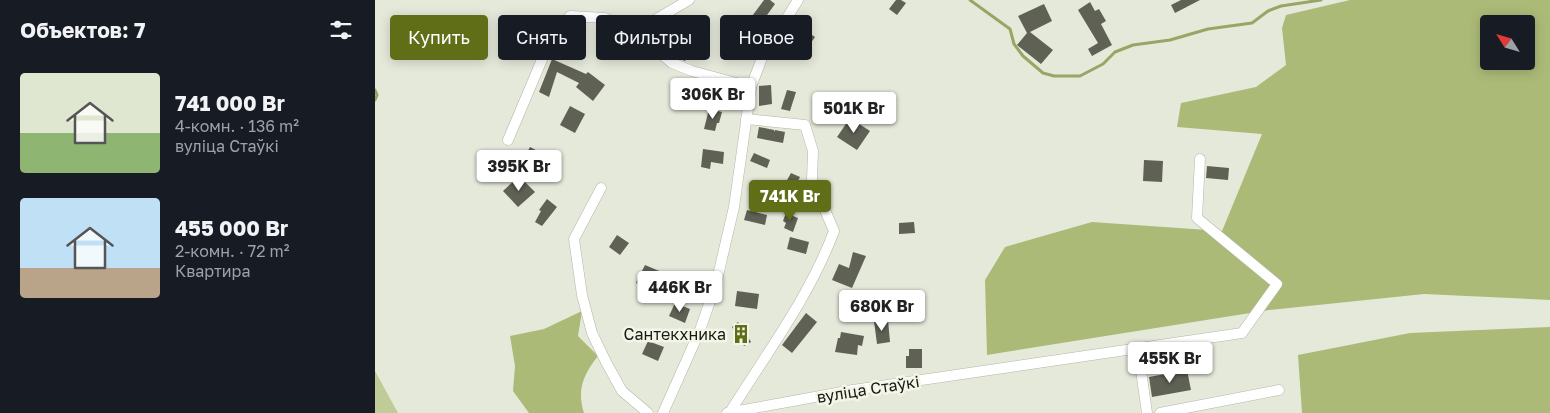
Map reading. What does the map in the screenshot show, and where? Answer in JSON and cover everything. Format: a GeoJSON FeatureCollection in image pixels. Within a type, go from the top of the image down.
{"type":"FeatureCollection","features":[{"type":"Feature","properties":{"kind":"street"},"geometry":{"type":"LineString","coordinates":[[663,15],[689,0]]}},
{"type":"Feature","properties":{"kind":"street"},"geometry":{"type":"LineString","coordinates":[[663,413],[700,330],[716,284],[733,207],[751,87],[762,58],[798,0]]}},
{"type":"Feature","properties":{"kind":"street"},"geometry":{"type":"LineString","coordinates":[[508,140],[546,50],[569,16],[596,18]]}},
{"type":"Feature","properties":{"kind":"street"},"geometry":{"type":"LineString","coordinates":[[668,60],[692,71],[751,87]]}},
{"type":"Feature","properties":{"kind":"street","name":"вуліца Стаўкі"},"geometry":{"type":"LineString","coordinates":[[729,413],[788,321],[824,259],[834,231],[812,180],[813,151],[805,125],[746,119]]}},
{"type":"Feature","properties":{"kind":"street","name":"вуліца Стаўкі"},"geometry":{"type":"LineString","coordinates":[[729,413],[853,390],[1242,333],[1277,284],[1197,218],[1200,159]]}},
{"type":"Feature","properties":{"kind":"street"},"geometry":{"type":"LineString","coordinates":[[601,188],[574,239],[582,295],[592,333],[622,391],[648,413]]}},
{"type":"Feature","properties":{"kind":"street"},"geometry":{"type":"LineString","coordinates":[[1138,349],[1147,413]]}},
{"type":"Feature","properties":{"kind":"street"},"geometry":{"type":"LineString","coordinates":[[1161,413],[1279,390]]}},
{"type":"Feature","properties":{"kind":"green space"},"geometry":{"type":"Polygon","coordinates":[[[1350,0],[1550,0],[1550,300],[1424,294],[1269,310],[987,355],[985,280],[1005,247],[1092,222],[1222,231],[1262,134],[1177,127],[1181,103],[1256,87],[1286,65],[1282,28],[1286,15],[1350,0]]]}},
{"type":"Feature","properties":{"kind":"green space"},"geometry":{"type":"Polygon","coordinates":[[[582,311],[578,336],[598,356],[585,376],[581,390],[584,413],[529,413],[513,391],[515,366],[510,336],[544,329],[582,311]]]}},
{"type":"Feature","properties":{"kind":"green space"},"geometry":{"type":"Polygon","coordinates":[[[1550,327],[1550,413],[1302,413],[1298,355],[1410,333],[1550,327]]]}},
{"type":"Feature","properties":{"kind":"green space"},"geometry":{"type":"Polygon","coordinates":[[[375,371],[398,413],[375,413],[375,371]]]}},
{"type":"Feature","properties":{"kind":"building"},"geometry":{"type":"Polygon","coordinates":[[[764,0],[770,0],[775,4],[767,15],[753,15],[764,0]]]}},
{"type":"Feature","properties":{"kind":"building"},"geometry":{"type":"Polygon","coordinates":[[[896,0],[906,3],[897,15],[889,9],[896,0]]]}},
{"type":"Feature","properties":{"kind":"building"},"geometry":{"type":"Polygon","coordinates":[[[1181,0],[1200,0],[1175,13],[1171,5],[1181,0]]]}},
{"type":"Feature","properties":{"kind":"building"},"geometry":{"type":"Polygon","coordinates":[[[1090,2],[1095,11],[1099,9],[1106,21],[1101,24],[1112,45],[1092,56],[1088,49],[1098,43],[1078,10],[1090,2]]]}},
{"type":"Feature","properties":{"kind":"building"},"geometry":{"type":"Polygon","coordinates":[[[1044,4],[1052,21],[1030,32],[1053,50],[1041,64],[1017,45],[1027,33],[1018,16],[1044,4]]]}},
{"type":"Feature","properties":{"kind":"building"},"geometry":{"type":"Polygon","coordinates":[[[552,60],[586,74],[588,72],[605,85],[593,101],[576,87],[579,83],[557,72],[549,97],[539,92],[552,60]]]}},
{"type":"Feature","properties":{"kind":"building"},"geometry":{"type":"Polygon","coordinates":[[[702,81],[735,90],[731,99],[700,86],[702,81]]]}},
{"type":"Feature","properties":{"kind":"building"},"geometry":{"type":"Polygon","coordinates":[[[771,85],[772,104],[759,106],[759,86],[771,85]]]}},
{"type":"Feature","properties":{"kind":"building"},"geometry":{"type":"Polygon","coordinates":[[[787,90],[796,92],[790,111],[781,109],[787,90]]]}},
{"type":"Feature","properties":{"kind":"building"},"geometry":{"type":"Polygon","coordinates":[[[570,106],[585,114],[575,133],[560,125],[570,106]]]}},
{"type":"Feature","properties":{"kind":"building"},"geometry":{"type":"Polygon","coordinates":[[[709,109],[722,112],[715,131],[704,129],[709,109]]]}},
{"type":"Feature","properties":{"kind":"building"},"geometry":{"type":"Polygon","coordinates":[[[850,118],[870,131],[857,150],[837,137],[850,118]]]}},
{"type":"Feature","properties":{"kind":"building"},"geometry":{"type":"Polygon","coordinates":[[[759,127],[774,130],[775,132],[775,130],[785,132],[783,143],[757,138],[759,127]]]}},
{"type":"Feature","properties":{"kind":"building"},"geometry":{"type":"Polygon","coordinates":[[[530,147],[553,159],[547,170],[524,158],[530,147]]]}},
{"type":"Feature","properties":{"kind":"building"},"geometry":{"type":"Polygon","coordinates":[[[703,149],[724,152],[723,164],[711,162],[710,169],[701,167],[703,149]]]}},
{"type":"Feature","properties":{"kind":"building"},"geometry":{"type":"Polygon","coordinates":[[[754,153],[770,160],[767,168],[750,161],[754,153]]]}},
{"type":"Feature","properties":{"kind":"building"},"geometry":{"type":"Polygon","coordinates":[[[1144,160],[1163,161],[1162,182],[1143,181],[1144,160]]]}},
{"type":"Feature","properties":{"kind":"building"},"geometry":{"type":"Polygon","coordinates":[[[1207,166],[1229,168],[1228,180],[1206,178],[1207,166]]]}},
{"type":"Feature","properties":{"kind":"building"},"geometry":{"type":"Polygon","coordinates":[[[791,173],[800,177],[789,198],[780,193],[791,173]]]}},
{"type":"Feature","properties":{"kind":"building"},"geometry":{"type":"Polygon","coordinates":[[[519,176],[535,192],[518,207],[503,191],[519,176]]]}},
{"type":"Feature","properties":{"kind":"building"},"geometry":{"type":"Polygon","coordinates":[[[547,199],[557,207],[542,226],[535,222],[541,211],[539,210],[547,199]]]}},
{"type":"Feature","properties":{"kind":"building"},"geometry":{"type":"Polygon","coordinates":[[[747,210],[767,215],[765,225],[744,220],[747,210]]]}},
{"type":"Feature","properties":{"kind":"building"},"geometry":{"type":"Polygon","coordinates":[[[786,213],[798,218],[793,232],[784,228],[786,223],[783,221],[786,213]]]}},
{"type":"Feature","properties":{"kind":"building"},"geometry":{"type":"Polygon","coordinates":[[[914,222],[915,233],[899,234],[899,223],[914,222]]]}},
{"type":"Feature","properties":{"kind":"building"},"geometry":{"type":"Polygon","coordinates":[[[617,235],[629,243],[620,255],[609,247],[617,235]]]}},
{"type":"Feature","properties":{"kind":"building"},"geometry":{"type":"Polygon","coordinates":[[[790,237],[809,242],[806,254],[787,249],[790,237]]]}},
{"type":"Feature","properties":{"kind":"building"},"geometry":{"type":"Polygon","coordinates":[[[853,252],[866,256],[852,288],[832,280],[839,264],[849,268],[853,252]]]}},
{"type":"Feature","properties":{"kind":"building"},"geometry":{"type":"Polygon","coordinates":[[[645,265],[671,276],[666,287],[671,289],[667,297],[636,283],[645,265]]]}},
{"type":"Feature","properties":{"kind":"building"},"geometry":{"type":"Polygon","coordinates":[[[737,291],[759,294],[757,309],[735,306],[737,291]]]}},
{"type":"Feature","properties":{"kind":"building"},"geometry":{"type":"Polygon","coordinates":[[[675,303],[690,309],[685,323],[669,316],[675,303]]]}},
{"type":"Feature","properties":{"kind":"building"},"geometry":{"type":"Polygon","coordinates":[[[806,313],[817,322],[792,353],[782,345],[806,313]]]}},
{"type":"Feature","properties":{"kind":"building"},"geometry":{"type":"Polygon","coordinates":[[[888,320],[890,342],[877,344],[874,321],[888,320]]]}},
{"type":"Feature","properties":{"kind":"building","name":"Сантекхника"},"geometry":{"type":"Polygon","coordinates":[[[738,322],[751,342],[744,346],[732,327],[738,322]]]}},
{"type":"Feature","properties":{"kind":"building"},"geometry":{"type":"Polygon","coordinates":[[[841,332],[864,336],[862,346],[858,345],[857,355],[835,352],[841,332]]]}},
{"type":"Feature","properties":{"kind":"building"},"geometry":{"type":"Polygon","coordinates":[[[648,341],[664,347],[658,361],[642,354],[648,341]]]}},
{"type":"Feature","properties":{"kind":"building"},"geometry":{"type":"Polygon","coordinates":[[[909,349],[922,349],[922,368],[906,368],[906,356],[909,356],[909,349]]]}},
{"type":"Feature","properties":{"kind":"building"},"geometry":{"type":"Polygon","coordinates":[[[1187,370],[1191,390],[1152,397],[1149,377],[1187,370]]]}},
{"type":"Feature","properties":{"kind":"waterway"},"geometry":{"type":"LineString","coordinates":[[970,0],[1010,29],[1014,44],[1023,56],[1043,73],[1054,76],[1080,76],[1103,64],[1115,52],[1133,45],[1170,40],[1208,29],[1252,23],[1268,11],[1281,6],[1321,0]]}},
{"type":"Feature","properties":{"kind":"waterway"},"geometry":{"type":"LineString","coordinates":[[375,90],[377,95],[375,100]]}},
{"type":"Feature","properties":{"kind":"place","name":"Сантекхника"},"geometry":{"type":"Point","coordinates":[741,334]}}]}
